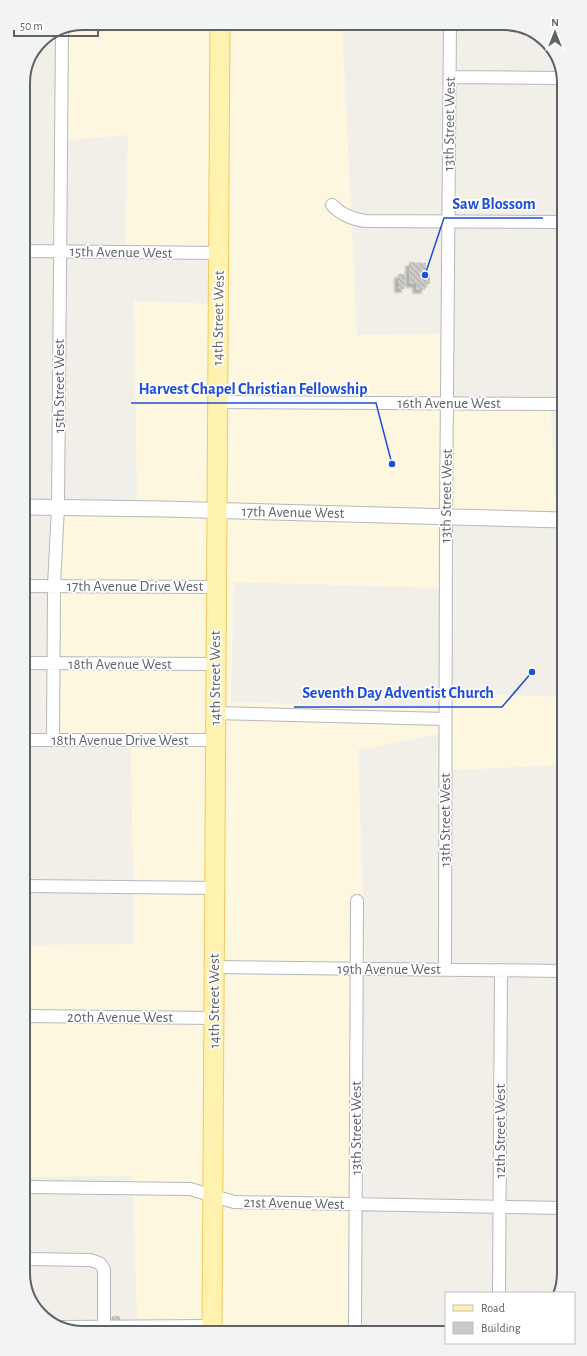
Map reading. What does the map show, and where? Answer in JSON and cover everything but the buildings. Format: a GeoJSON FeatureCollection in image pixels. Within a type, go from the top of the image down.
{"type":"FeatureCollection","features":[{"type":"Feature","properties":{"kind":"main road","name":"14th Street West"},"geometry":{"type":"LineString","coordinates":[[212,1326],[220,30]]}},
{"type":"Feature","properties":{"kind":"street","name":"13th Street West"},"geometry":{"type":"LineString","coordinates":[[445,969],[446,516],[450,30]]}},
{"type":"Feature","properties":{"kind":"street","name":"15th Street West"},"geometry":{"type":"LineString","coordinates":[[53,740],[54,586],[58,507],[62,35]]}},
{"type":"Feature","properties":{"kind":"street"},"geometry":{"type":"LineString","coordinates":[[450,77],[557,78]]}},
{"type":"Feature","properties":{"kind":"street"},"geometry":{"type":"LineString","coordinates":[[332,206],[337,211],[353,219],[365,221],[557,222]]}},
{"type":"Feature","properties":{"kind":"street","name":"15th Avenue West"},"geometry":{"type":"LineString","coordinates":[[30,251],[219,253]]}},
{"type":"Feature","properties":{"kind":"street","name":"16th Avenue West"},"geometry":{"type":"LineString","coordinates":[[217,402],[557,404]]}},
{"type":"Feature","properties":{"kind":"street","name":"17th Avenue West"},"geometry":{"type":"LineString","coordinates":[[30,507],[216,510],[557,520]]}},
{"type":"Feature","properties":{"kind":"street","name":"17th Avenue Drive West"},"geometry":{"type":"LineString","coordinates":[[30,586],[216,586]]}},
{"type":"Feature","properties":{"kind":"street","name":"18th Avenue West"},"geometry":{"type":"LineString","coordinates":[[30,663],[215,664]]}},
{"type":"Feature","properties":{"kind":"street"},"geometry":{"type":"LineString","coordinates":[[215,713],[445,719]]}},
{"type":"Feature","properties":{"kind":"street","name":"18th Avenue Drive West"},"geometry":{"type":"LineString","coordinates":[[30,740],[215,740]]}},
{"type":"Feature","properties":{"kind":"street"},"geometry":{"type":"LineString","coordinates":[[30,886],[215,888]]}},
{"type":"Feature","properties":{"kind":"street","name":"13th Street West"},"geometry":{"type":"LineString","coordinates":[[355,1326],[356,901]]}},
{"type":"Feature","properties":{"kind":"street","name":"19th Avenue West"},"geometry":{"type":"LineString","coordinates":[[214,967],[356,970],[445,969],[557,971]]}},
{"type":"Feature","properties":{"kind":"street","name":"12th Street West"},"geometry":{"type":"LineString","coordinates":[[498,1292],[501,970]]}},
{"type":"Feature","properties":{"kind":"street","name":"20th Avenue West"},"geometry":{"type":"LineString","coordinates":[[30,1016],[214,1018]]}},
{"type":"Feature","properties":{"kind":"street","name":"21st Avenue West"},"geometry":{"type":"LineString","coordinates":[[30,1187],[190,1189],[234,1202],[557,1208]]}},
{"type":"Feature","properties":{"kind":"street"},"geometry":{"type":"LineString","coordinates":[[30,1259],[90,1260],[98,1262],[102,1265],[104,1270],[104,1326]]}},
{"type":"Feature","properties":{"kind":"shaded area"},"geometry":{"type":"Polygon","coordinates":[[[83,30],[215,30],[213,246],[125,245],[128,135],[67,140],[68,32],[83,30]]]}},
{"type":"Feature","properties":{"kind":"shaded area"},"geometry":{"type":"Polygon","coordinates":[[[226,30],[342,30],[351,211],[340,206],[331,197],[324,206],[335,217],[352,225],[357,335],[442,334],[441,397],[223,395],[226,30]]]}},
{"type":"Feature","properties":{"kind":"shaded area"},"geometry":{"type":"Polygon","coordinates":[[[134,301],[212,304],[211,503],[137,502],[134,301]]]}},
{"type":"Feature","properties":{"kind":"shaded area"},"geometry":{"type":"Polygon","coordinates":[[[223,408],[441,410],[440,509],[222,504],[223,408]]]}},
{"type":"Feature","properties":{"kind":"shaded area"},"geometry":{"type":"Polygon","coordinates":[[[453,410],[551,411],[556,513],[452,510],[453,410]]]}},
{"type":"Feature","properties":{"kind":"shaded area"},"geometry":{"type":"Polygon","coordinates":[[[64,514],[211,516],[210,580],[60,580],[64,514]]]}},
{"type":"Feature","properties":{"kind":"shaded area"},"geometry":{"type":"Polygon","coordinates":[[[222,517],[440,522],[440,588],[234,582],[231,702],[403,706],[439,709],[439,712],[221,707],[222,517]]]}},
{"type":"Feature","properties":{"kind":"shaded area"},"geometry":{"type":"Polygon","coordinates":[[[60,593],[210,593],[210,658],[59,657],[60,593]]]}},
{"type":"Feature","properties":{"kind":"shaded area"},"geometry":{"type":"Polygon","coordinates":[[[59,670],[210,671],[209,734],[59,734],[59,670]]]}},
{"type":"Feature","properties":{"kind":"shaded area"},"geometry":{"type":"Polygon","coordinates":[[[459,693],[557,697],[557,765],[452,770],[451,702],[459,693]]]}},
{"type":"Feature","properties":{"kind":"shaded area"},"geometry":{"type":"Polygon","coordinates":[[[221,720],[439,725],[439,734],[358,750],[365,963],[362,963],[362,894],[351,895],[350,963],[220,961],[221,720]]]}},
{"type":"Feature","properties":{"kind":"shaded area"},"geometry":{"type":"Polygon","coordinates":[[[131,747],[209,747],[209,881],[133,880],[131,747]]]}},
{"type":"Feature","properties":{"kind":"shaded area"},"geometry":{"type":"Polygon","coordinates":[[[133,893],[209,894],[208,1011],[30,1010],[30,945],[134,944],[133,893]]]}},
{"type":"Feature","properties":{"kind":"shaded area"},"geometry":{"type":"Polygon","coordinates":[[[220,974],[350,976],[350,1198],[235,1196],[218,1192],[220,974]]]}},
{"type":"Feature","properties":{"kind":"shaded area"},"geometry":{"type":"Polygon","coordinates":[[[30,1023],[208,1024],[207,1188],[191,1183],[133,1182],[132,1176],[30,1177],[30,1023]]]}},
{"type":"Feature","properties":{"kind":"shaded area"},"geometry":{"type":"Polygon","coordinates":[[[133,1195],[190,1196],[207,1202],[206,1320],[137,1320],[133,1195]]]}},
{"type":"Feature","properties":{"kind":"shaded area"},"geometry":{"type":"Polygon","coordinates":[[[218,1205],[234,1209],[350,1211],[349,1326],[218,1326],[218,1205]]]}},
{"type":"Feature","properties":{"kind":"place","name":"Saw Blossom"},"geometry":{"type":"Point","coordinates":[425,275]}},
{"type":"Feature","properties":{"kind":"place","name":"Harvest Chapel Christian Fellowship"},"geometry":{"type":"Point","coordinates":[392,464]}},
{"type":"Feature","properties":{"kind":"place","name":"Seventh Day Adventist Church"},"geometry":{"type":"Point","coordinates":[532,672]}}]}
